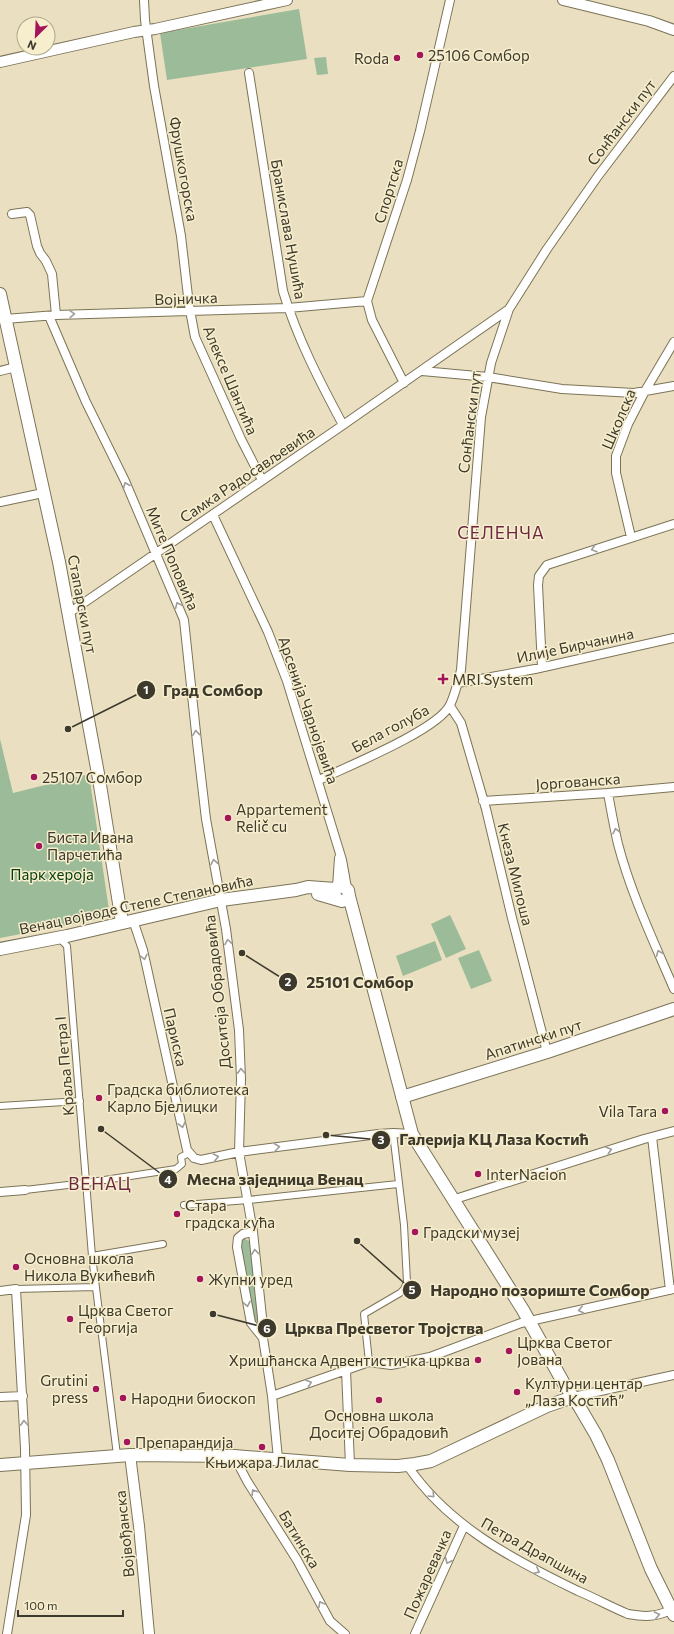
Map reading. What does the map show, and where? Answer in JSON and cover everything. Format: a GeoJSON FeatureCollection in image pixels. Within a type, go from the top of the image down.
{"type":"FeatureCollection","features":[{"type":"Feature","properties":{"kind":"main road","name":"Стапарски пут"},"geometry":{"type":"LineString","coordinates":[[0,294],[59,562],[99,779],[128,921]]}},
{"type":"Feature","properties":{"kind":"main road","name":"Венац војводе Степе Степановића"},"geometry":{"type":"LineString","coordinates":[[0,949],[63,942],[76,934],[221,900],[302,889],[307,892],[341,893]]}},
{"type":"Feature","properties":{"kind":"main road"},"geometry":{"type":"LineString","coordinates":[[341,893],[353,929],[359,935],[412,1134],[528,1321],[596,1435],[608,1460],[651,1568],[672,1613]]}},
{"type":"Feature","properties":{"kind":"main road","name":"Апатински пут"},"geometry":{"type":"LineString","coordinates":[[402,1097],[547,1052],[674,1009]]}},
{"type":"Feature","properties":{"kind":"main road"},"geometry":{"type":"LineString","coordinates":[[0,1465],[130,1455],[234,1456],[350,1465],[407,1465],[431,1460],[547,1406],[573,1397]]}},
{"type":"Feature","properties":{"kind":"street","name":"Фрушкогорска"},"geometry":{"type":"LineString","coordinates":[[144,0],[154,86],[181,236],[190,312]]}},
{"type":"Feature","properties":{"kind":"street"},"geometry":{"type":"LineString","coordinates":[[0,62],[287,0]]}},
{"type":"Feature","properties":{"kind":"street","name":"Спортска"},"geometry":{"type":"LineString","coordinates":[[367,301],[414,152],[427,104],[450,0]]}},
{"type":"Feature","properties":{"kind":"street"},"geometry":{"type":"LineString","coordinates":[[563,0],[649,21],[674,30]]}},
{"type":"Feature","properties":{"kind":"street","name":"Бранислава Нушића"},"geometry":{"type":"LineString","coordinates":[[250,73],[283,291],[288,308],[322,387],[343,425]]}},
{"type":"Feature","properties":{"kind":"street","name":"Сонћански пут"},"geometry":{"type":"LineString","coordinates":[[450,706],[458,683],[462,663],[481,417],[488,377],[509,309],[547,249],[598,176],[674,76]]}},
{"type":"Feature","properties":{"kind":"street","name":"Мите Поповића"},"geometry":{"type":"LineString","coordinates":[[12,214],[27,212],[30,215],[36,246],[46,261],[52,274],[53,315],[86,402],[125,481],[184,620],[196,742],[205,812],[221,900]]}},
{"type":"Feature","properties":{"kind":"street"},"geometry":{"type":"LineString","coordinates":[[367,301],[372,320],[404,383]]}},
{"type":"Feature","properties":{"kind":"street","name":"Војничка"},"geometry":{"type":"LineString","coordinates":[[5,318],[53,315],[288,308],[367,301]]}},
{"type":"Feature","properties":{"kind":"street","name":"Самка Радосављевића"},"geometry":{"type":"LineString","coordinates":[[69,613],[422,371],[509,309]]}},
{"type":"Feature","properties":{"kind":"street","name":"Алексе Шантића"},"geometry":{"type":"LineString","coordinates":[[190,312],[195,337],[201,351],[241,439],[262,480]]}},
{"type":"Feature","properties":{"kind":"street","name":"Школска"},"geometry":{"type":"LineString","coordinates":[[631,537],[615,464],[616,456],[628,424],[645,391],[674,342]]}},
{"type":"Feature","properties":{"kind":"street"},"geometry":{"type":"LineString","coordinates":[[0,371],[16,367]]}},
{"type":"Feature","properties":{"kind":"street"},"geometry":{"type":"LineString","coordinates":[[422,371],[488,377],[562,389],[634,393],[674,386]]}},
{"type":"Feature","properties":{"kind":"street"},"geometry":{"type":"LineString","coordinates":[[0,502],[43,493]]}},
{"type":"Feature","properties":{"kind":"street","name":"Арсенија Чарнојевића"},"geometry":{"type":"LineString","coordinates":[[213,515],[268,632],[288,681],[340,853],[344,870],[341,893]]}},
{"type":"Feature","properties":{"kind":"street"},"geometry":{"type":"LineString","coordinates":[[542,667],[538,585],[542,570],[547,565],[674,524]]}},
{"type":"Feature","properties":{"kind":"street","name":"Илије Бирчанина"},"geometry":{"type":"LineString","coordinates":[[458,683],[542,667],[674,638]]}},
{"type":"Feature","properties":{"kind":"street","name":"Бела голуба"},"geometry":{"type":"LineString","coordinates":[[319,780],[409,737],[440,718],[450,706]]}},
{"type":"Feature","properties":{"kind":"street","name":"Кнеза Милоша"},"geometry":{"type":"LineString","coordinates":[[450,706],[461,723],[483,801],[547,1052]]}},
{"type":"Feature","properties":{"kind":"street","name":"Јоргованска"},"geometry":{"type":"LineString","coordinates":[[483,801],[674,787]]}},
{"type":"Feature","properties":{"kind":"street"},"geometry":{"type":"LineString","coordinates":[[608,793],[618,843],[634,893],[674,989]]}},
{"type":"Feature","properties":{"kind":"street","name":"Доситеја Обрадовића"},"geometry":{"type":"LineString","coordinates":[[221,900],[239,1030],[241,1079],[239,1152],[253,1232],[263,1338],[272,1396],[278,1459]]}},
{"type":"Feature","properties":{"kind":"street","name":"Париска"},"geometry":{"type":"LineString","coordinates":[[128,921],[142,950],[191,1156]]}},
{"type":"Feature","properties":{"kind":"street","name":"Краља Петра I"},"geometry":{"type":"LineString","coordinates":[[63,942],[80,1101],[85,1183],[95,1288]]}},
{"type":"Feature","properties":{"kind":"street"},"geometry":{"type":"LineString","coordinates":[[0,1106],[80,1101]]}},
{"type":"Feature","properties":{"kind":"street"},"geometry":{"type":"LineString","coordinates":[[452,1200],[674,1131]]}},
{"type":"Feature","properties":{"kind":"street"},"geometry":{"type":"LineString","coordinates":[[369,1362],[364,1314],[400,1293],[404,1289],[407,1282],[404,1225],[393,1133]]}},
{"type":"Feature","properties":{"kind":"street"},"geometry":{"type":"LineString","coordinates":[[0,1192],[85,1183],[176,1169],[182,1164],[181,1157],[191,1156],[201,1160],[239,1152],[393,1133],[412,1134]]}},
{"type":"Feature","properties":{"kind":"street"},"geometry":{"type":"LineString","coordinates":[[272,1396],[369,1362],[391,1365],[430,1357],[528,1321],[672,1289],[652,1137]]}},
{"type":"Feature","properties":{"kind":"street"},"geometry":{"type":"LineString","coordinates":[[184,1205],[248,1200],[398,1184]]}},
{"type":"Feature","properties":{"kind":"street"},"geometry":{"type":"LineString","coordinates":[[253,1232],[244,1234],[238,1238],[237,1247],[251,1323],[263,1338]]}},
{"type":"Feature","properties":{"kind":"street"},"geometry":{"type":"LineString","coordinates":[[92,1256],[163,1244]]}},
{"type":"Feature","properties":{"kind":"street"},"geometry":{"type":"LineString","coordinates":[[0,1291],[95,1288],[117,1455]]}},
{"type":"Feature","properties":{"kind":"street"},"geometry":{"type":"LineString","coordinates":[[7,1634],[26,1515],[26,1462],[16,1290]]}},
{"type":"Feature","properties":{"kind":"street"},"geometry":{"type":"LineString","coordinates":[[346,1370],[350,1465]]}},
{"type":"Feature","properties":{"kind":"street"},"geometry":{"type":"LineString","coordinates":[[573,1397],[674,1375]]}},
{"type":"Feature","properties":{"kind":"street"},"geometry":{"type":"LineString","coordinates":[[0,1397],[23,1396]]}},
{"type":"Feature","properties":{"kind":"street","name":"Војвођанска"},"geometry":{"type":"LineString","coordinates":[[130,1455],[139,1526],[149,1634]]}},
{"type":"Feature","properties":{"kind":"street","name":"Батинска"},"geometry":{"type":"LineString","coordinates":[[234,1456],[247,1481],[297,1560],[330,1620],[345,1634]]}},
{"type":"Feature","properties":{"kind":"street","name":"Петра Драпшина"},"geometry":{"type":"LineString","coordinates":[[407,1465],[416,1478],[464,1526],[492,1546],[532,1568],[628,1614],[659,1616],[672,1613]]}},
{"type":"Feature","properties":{"kind":"street","name":"Пожаревачка"},"geometry":{"type":"LineString","coordinates":[[415,1634],[464,1526]]}},
{"type":"Feature","properties":{"kind":"green space"},"geometry":{"type":"Polygon","coordinates":[[[299,9],[307,59],[167,80],[160,33],[299,9]]]}},
{"type":"Feature","properties":{"kind":"green space"},"geometry":{"type":"Polygon","coordinates":[[[326,57],[328,74],[317,75],[314,58],[326,57]]]}},
{"type":"Feature","properties":{"kind":"green space","name":"Парк хероја"},"geometry":{"type":"Polygon","coordinates":[[[0,739],[13,793],[89,774],[110,917],[0,938],[0,739]]]}},
{"type":"Feature","properties":{"kind":"green space"},"geometry":{"type":"Polygon","coordinates":[[[450,915],[466,949],[446,958],[431,924],[450,915]]]}},
{"type":"Feature","properties":{"kind":"green space"},"geometry":{"type":"Polygon","coordinates":[[[435,941],[442,960],[403,976],[396,956],[435,941]]]}},
{"type":"Feature","properties":{"kind":"green space"},"geometry":{"type":"Polygon","coordinates":[[[479,950],[492,981],[471,989],[458,958],[479,950]]]}},
{"type":"Feature","properties":{"kind":"green space"},"geometry":{"type":"Polygon","coordinates":[[[243,1238],[251,1242],[259,1319],[256,1322],[253,1321],[239,1243],[243,1238]]]}},
{"type":"Feature","properties":{"kind":"place","name":"25106 Сомбор"},"geometry":{"type":"Point","coordinates":[420,55]}},
{"type":"Feature","properties":{"kind":"place","name":"Roda"},"geometry":{"type":"Point","coordinates":[397,58]}},
{"type":"Feature","properties":{"kind":"place","name":"MRI System"},"geometry":{"type":"Point","coordinates":[443,679]}},
{"type":"Feature","properties":{"kind":"place","name":"Град Сомбор"},"geometry":{"type":"Point","coordinates":[68,729]}},
{"type":"Feature","properties":{"kind":"place","name":"25107 Сомбор"},"geometry":{"type":"Point","coordinates":[34,777]}},
{"type":"Feature","properties":{"kind":"place","name":"Appartement Relič cu"},"geometry":{"type":"Point","coordinates":[228,818]}},
{"type":"Feature","properties":{"kind":"place","name":"Биста Ивана Парчетића"},"geometry":{"type":"Point","coordinates":[39,846]}},
{"type":"Feature","properties":{"kind":"place","name":"25101 Сомбор"},"geometry":{"type":"Point","coordinates":[242,953]}},
{"type":"Feature","properties":{"kind":"place","name":"Градска библиотека Карло Бјелицки"},"geometry":{"type":"Point","coordinates":[99,1098]}},
{"type":"Feature","properties":{"kind":"place","name":"Vila Tara"},"geometry":{"type":"Point","coordinates":[665,1111]}},
{"type":"Feature","properties":{"kind":"place","name":"Месна заједница Венац"},"geometry":{"type":"Point","coordinates":[101,1129]}},
{"type":"Feature","properties":{"kind":"place","name":"Галерија КЦ Лаза Костић"},"geometry":{"type":"Point","coordinates":[326,1135]}},
{"type":"Feature","properties":{"kind":"place","name":"InterNacion"},"geometry":{"type":"Point","coordinates":[478,1174]}},
{"type":"Feature","properties":{"kind":"place","name":"Стара градска кућа"},"geometry":{"type":"Point","coordinates":[177,1214]}},
{"type":"Feature","properties":{"kind":"place","name":"Градски музеј"},"geometry":{"type":"Point","coordinates":[415,1232]}},
{"type":"Feature","properties":{"kind":"place","name":"Народно позориште Сомбор"},"geometry":{"type":"Point","coordinates":[357,1241]}},
{"type":"Feature","properties":{"kind":"place","name":"Основна школа Никола Вукићевић"},"geometry":{"type":"Point","coordinates":[16,1267]}},
{"type":"Feature","properties":{"kind":"place","name":"Жупни уред"},"geometry":{"type":"Point","coordinates":[200,1279]}},
{"type":"Feature","properties":{"kind":"place","name":"Црква Пресветог Тројства"},"geometry":{"type":"Point","coordinates":[213,1314]}},
{"type":"Feature","properties":{"kind":"place","name":"Црква Светог Георгија"},"geometry":{"type":"Point","coordinates":[70,1319]}},
{"type":"Feature","properties":{"kind":"place","name":"Црква Светог Јована"},"geometry":{"type":"Point","coordinates":[509,1351]}},
{"type":"Feature","properties":{"kind":"place","name":"Хришћанска Адвентистичка црква"},"geometry":{"type":"Point","coordinates":[478,1360]}},
{"type":"Feature","properties":{"kind":"place","name":"Grutini press"},"geometry":{"type":"Point","coordinates":[96,1389]}},
{"type":"Feature","properties":{"kind":"place","name":"Културни центар „Лаза Костић”"},"geometry":{"type":"Point","coordinates":[517,1392]}},
{"type":"Feature","properties":{"kind":"place","name":"Народни биоскоп"},"geometry":{"type":"Point","coordinates":[123,1398]}},
{"type":"Feature","properties":{"kind":"place","name":"Основна школа Доситеј Обрадовић"},"geometry":{"type":"Point","coordinates":[379,1400]}},
{"type":"Feature","properties":{"kind":"place","name":"Препарандија"},"geometry":{"type":"Point","coordinates":[127,1442]}},
{"type":"Feature","properties":{"kind":"place","name":"Књижара Лилас"},"geometry":{"type":"Point","coordinates":[262,1447]}},
{"type":"Feature","properties":{"kind":"district","name":"СЕЛЕНЧА"},"geometry":{"type":"Point","coordinates":[501,532]}},
{"type":"Feature","properties":{"kind":"district","name":"ВЕНАЦ"},"geometry":{"type":"Point","coordinates":[100,1183]}}]}
